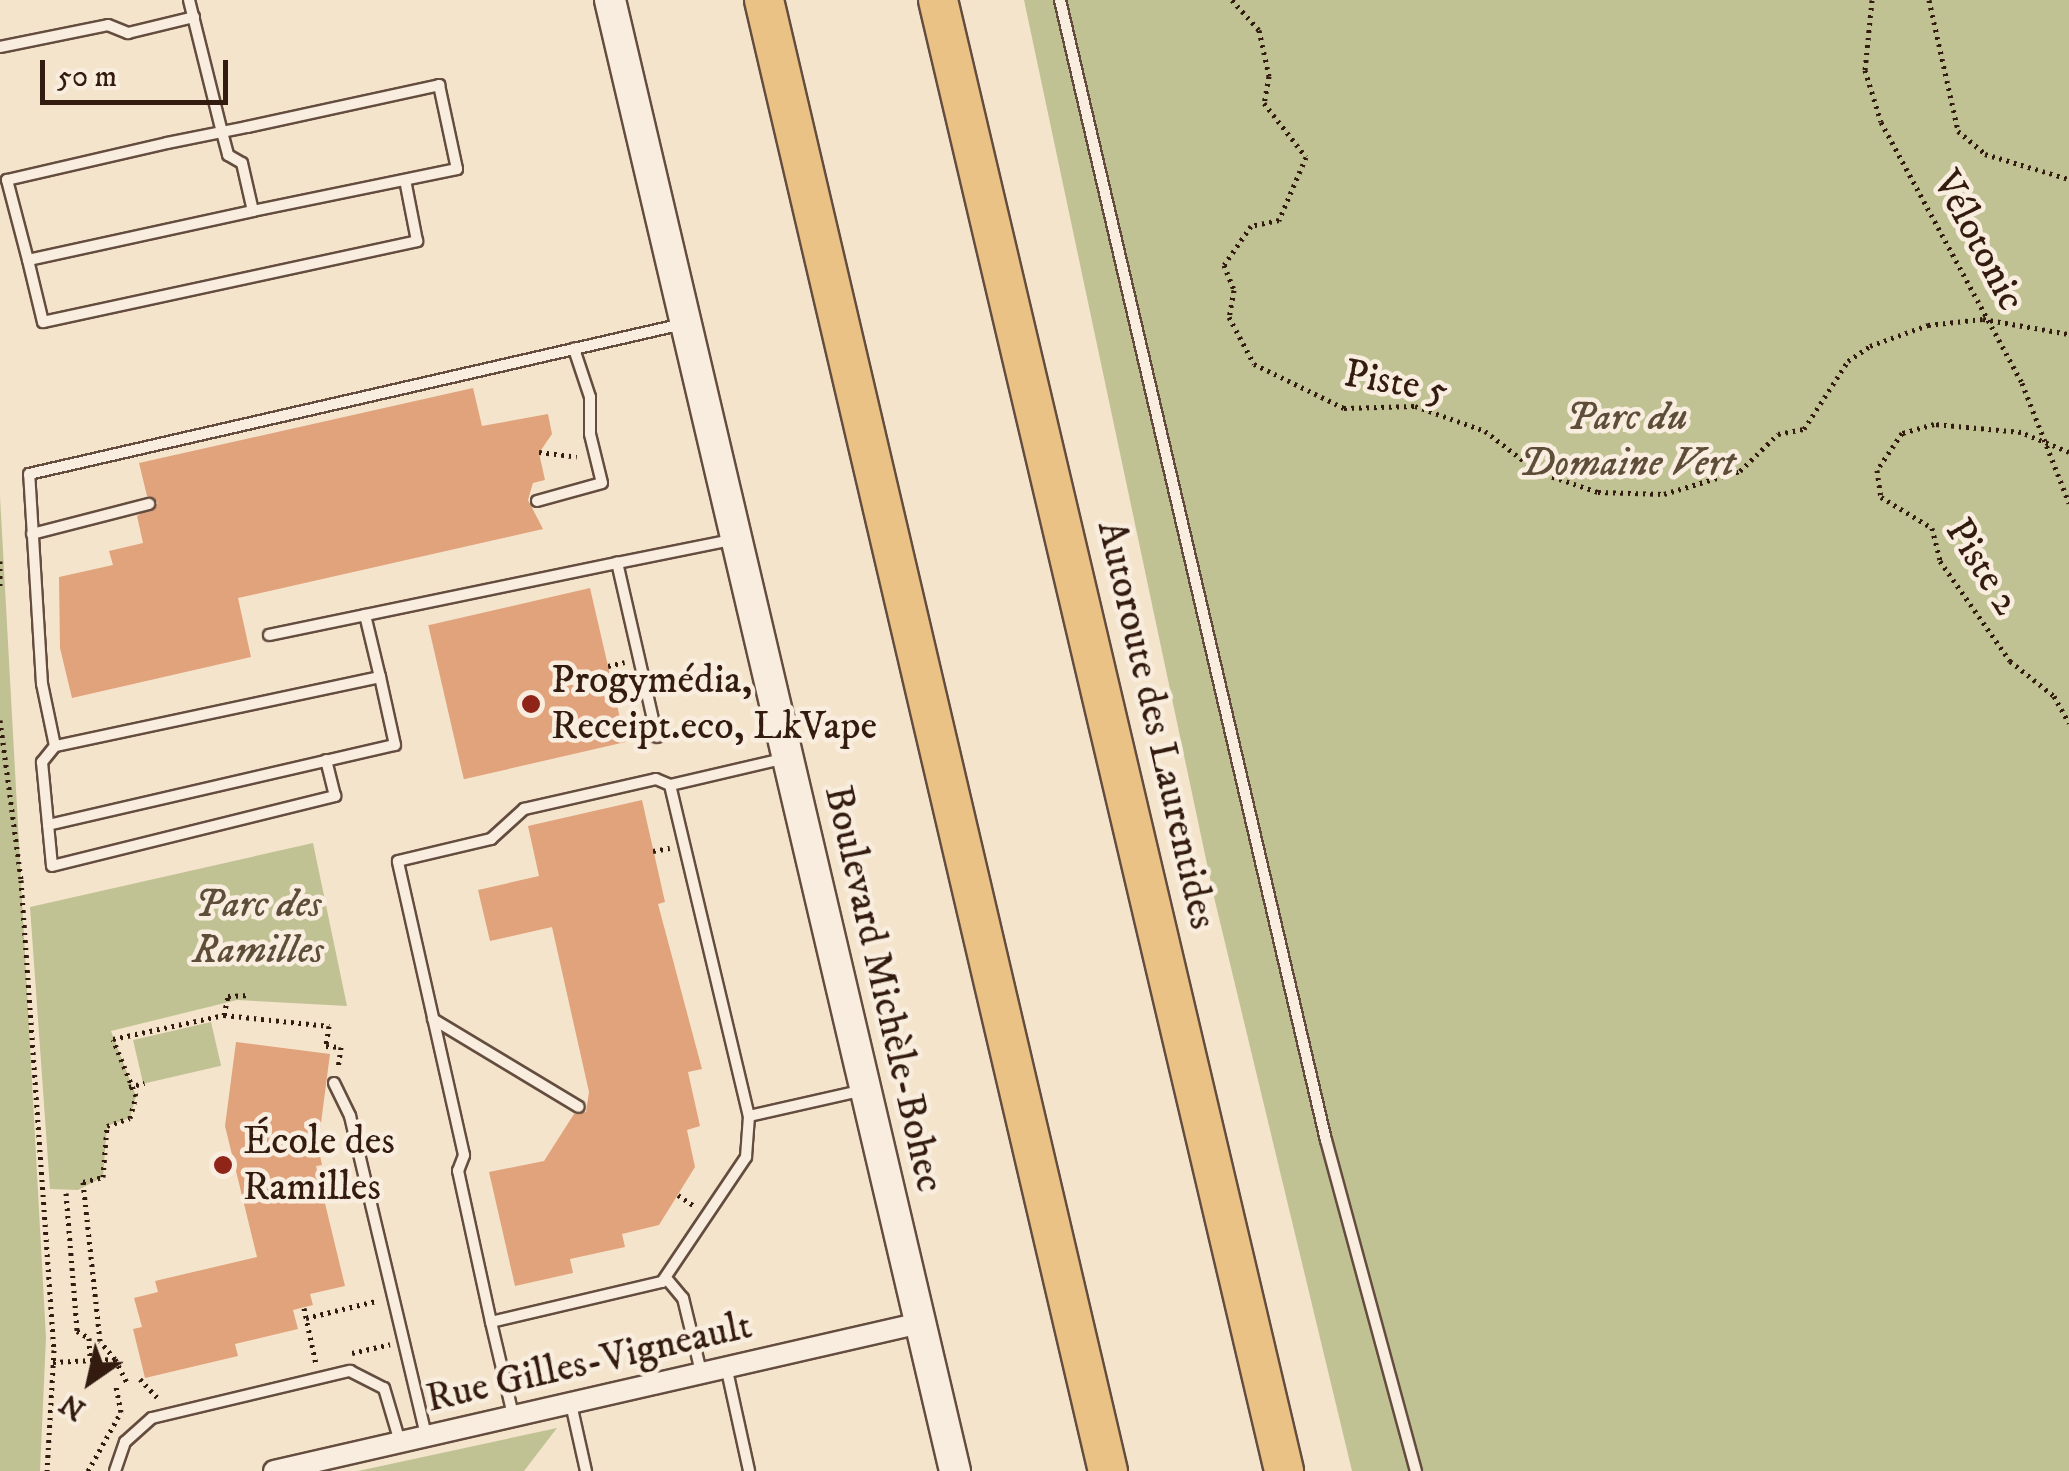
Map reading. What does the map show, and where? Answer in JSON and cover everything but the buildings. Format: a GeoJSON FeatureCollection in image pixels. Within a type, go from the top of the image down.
{"type":"FeatureCollection","features":[{"type":"Feature","properties":{"kind":"highway"},"geometry":{"type":"LineString","coordinates":[[764,0],[1108,1471]]}},
{"type":"Feature","properties":{"kind":"highway","name":"Autoroute des Laurentides"},"geometry":{"type":"LineString","coordinates":[[938,0],[1284,1471]]}},
{"type":"Feature","properties":{"kind":"street","name":"Boulevard Michèle-Bohec"},"geometry":{"type":"LineString","coordinates":[[610,0],[955,1471]]}},
{"type":"Feature","properties":{"kind":"street","name":"Rue Gilles-Vigneault"},"geometry":{"type":"LineString","coordinates":[[274,1471],[920,1323]]}},
{"type":"Feature","properties":{"kind":"lane"},"geometry":{"type":"LineString","coordinates":[[189,0],[228,155],[242,164],[253,211]]}},
{"type":"Feature","properties":{"kind":"lane"},"geometry":{"type":"LineString","coordinates":[[1060,0],[1326,1140],[1416,1471]]}},
{"type":"Feature","properties":{"kind":"lane"},"geometry":{"type":"LineString","coordinates":[[0,47],[108,24],[128,33],[194,18]]}},
{"type":"Feature","properties":{"kind":"lane"},"geometry":{"type":"LineString","coordinates":[[28,260],[253,211],[457,169],[439,85],[7,180],[43,322],[416,241],[405,180]]}},
{"type":"Feature","properties":{"kind":"lane"},"geometry":{"type":"LineString","coordinates":[[54,746],[42,684],[29,474],[684,324]]}},
{"type":"Feature","properties":{"kind":"lane"},"geometry":{"type":"LineString","coordinates":[[537,501],[602,483],[590,434],[590,397],[574,350]]}},
{"type":"Feature","properties":{"kind":"lane"},"geometry":{"type":"LineString","coordinates":[[32,534],[148,504]]}},
{"type":"Feature","properties":{"kind":"lane"},"geometry":{"type":"LineString","coordinates":[[270,635],[735,539]]}},
{"type":"Feature","properties":{"kind":"lane"},"geometry":{"type":"LineString","coordinates":[[617,563],[656,737]]}},
{"type":"Feature","properties":{"kind":"lane"},"geometry":{"type":"LineString","coordinates":[[48,825],[395,745],[365,616]]}},
{"type":"Feature","properties":{"kind":"lane"},"geometry":{"type":"LineString","coordinates":[[326,760],[335,796],[52,866],[42,762],[54,746],[380,678]]}},
{"type":"Feature","properties":{"kind":"lane"},"geometry":{"type":"LineString","coordinates":[[513,1416],[398,860],[491,838],[524,809],[656,779],[670,784],[787,758]]}},
{"type":"Feature","properties":{"kind":"lane"},"geometry":{"type":"LineString","coordinates":[[492,1322],[650,1288],[666,1278],[746,1157],[749,1116],[670,784]]}},
{"type":"Feature","properties":{"kind":"lane"},"geometry":{"type":"LineString","coordinates":[[433,1019],[579,1107]]}},
{"type":"Feature","properties":{"kind":"lane"},"geometry":{"type":"LineString","coordinates":[[334,1083],[350,1116],[426,1436]]}},
{"type":"Feature","properties":{"kind":"lane"},"geometry":{"type":"LineString","coordinates":[[749,1116],[865,1090]]}},
{"type":"Feature","properties":{"kind":"lane"},"geometry":{"type":"LineString","coordinates":[[666,1278],[683,1298],[701,1372]]}},
{"type":"Feature","properties":{"kind":"lane"},"geometry":{"type":"LineString","coordinates":[[726,1366],[748,1471]]}},
{"type":"Feature","properties":{"kind":"lane"},"geometry":{"type":"LineString","coordinates":[[115,1471],[125,1442],[152,1418],[350,1371],[384,1388],[401,1442]]}},
{"type":"Feature","properties":{"kind":"lane"},"geometry":{"type":"LineString","coordinates":[[571,1402],[586,1471]]}},
{"type":"Feature","properties":{"kind":"path","name":"Piste 5"},"geometry":{"type":"LineString","coordinates":[[1232,0],[1259,30],[1269,76],[1264,102],[1306,158],[1280,220],[1250,226],[1224,265],[1234,290],[1229,317],[1254,364],[1344,408],[1416,406],[1485,431],[1538,472],[1598,492],[1664,494],[1740,471],[1778,434],[1804,429],[1848,361],[1870,346],[1928,326],[1990,321],[2069,334]]}},
{"type":"Feature","properties":{"kind":"path","name":"Vélotonic"},"geometry":{"type":"LineString","coordinates":[[1872,0],[1865,70],[1882,122],[1990,321],[2069,503]]}},
{"type":"Feature","properties":{"kind":"path"},"geometry":{"type":"LineString","coordinates":[[1929,0],[1958,131],[1984,154],[2069,179]]}},
{"type":"Feature","properties":{"kind":"path","name":"Piste 2"},"geometry":{"type":"LineString","coordinates":[[2069,452],[2005,430],[1934,424],[1902,433],[1877,470],[1881,497],[1932,528],[1940,561],[2010,661],[2054,696],[2069,722]]}},
{"type":"Feature","properties":{"kind":"path"},"geometry":{"type":"LineString","coordinates":[[538,452],[566,460]]}},
{"type":"Feature","properties":{"kind":"path"},"geometry":{"type":"LineString","coordinates":[[0,560],[0,587]]}},
{"type":"Feature","properties":{"kind":"path"},"geometry":{"type":"LineString","coordinates":[[608,666],[626,662]]}},
{"type":"Feature","properties":{"kind":"path"},"geometry":{"type":"LineString","coordinates":[[0,720],[21,880],[53,1362],[47,1471]]}},
{"type":"Feature","properties":{"kind":"path"},"geometry":{"type":"LineString","coordinates":[[653,851],[670,848]]}},
{"type":"Feature","properties":{"kind":"path"},"geometry":{"type":"LineString","coordinates":[[224,1015],[228,996],[248,995]]}},
{"type":"Feature","properties":{"kind":"path"},"geometry":{"type":"LineString","coordinates":[[127,1382],[99,1335],[83,1182],[103,1177],[108,1126],[130,1118],[136,1096],[129,1087],[112,1038],[224,1015],[329,1026],[326,1046],[341,1047],[341,1054]]}},
{"type":"Feature","properties":{"kind":"path"},"geometry":{"type":"LineString","coordinates":[[129,1087],[144,1084]]}},
{"type":"Feature","properties":{"kind":"path"},"geometry":{"type":"LineString","coordinates":[[66,1194],[77,1331],[89,1338],[99,1335]]}},
{"type":"Feature","properties":{"kind":"path"},"geometry":{"type":"LineString","coordinates":[[678,1195],[692,1204]]}},
{"type":"Feature","properties":{"kind":"path"},"geometry":{"type":"LineString","coordinates":[[306,1318],[360,1305]]}},
{"type":"Feature","properties":{"kind":"path"},"geometry":{"type":"LineString","coordinates":[[304,1308],[315,1362]]}},
{"type":"Feature","properties":{"kind":"path"},"geometry":{"type":"LineString","coordinates":[[89,1338],[90,1359]]}},
{"type":"Feature","properties":{"kind":"path"},"geometry":{"type":"LineString","coordinates":[[53,1362],[115,1360]]}},
{"type":"Feature","properties":{"kind":"path"},"geometry":{"type":"LineString","coordinates":[[87,1471],[121,1412],[116,1386]]}},
{"type":"Feature","properties":{"kind":"green space","name":"Parc du Domaine Vert"},"geometry":{"type":"Polygon","coordinates":[[[1024,0],[2069,0],[2069,1471],[1352,1471],[1214,897],[1024,0]]]}},
{"type":"Feature","properties":{"kind":"green space"},"geometry":{"type":"Polygon","coordinates":[[[0,496],[46,1338],[40,1471],[0,1471],[0,496]]]}},
{"type":"Feature","properties":{"kind":"green space","name":"Parc des Ramilles"},"geometry":{"type":"Polygon","coordinates":[[[313,843],[347,1006],[237,1000],[111,1031],[136,1096],[130,1118],[107,1126],[103,1177],[78,1190],[50,1189],[30,907],[313,843]]]}},
{"type":"Feature","properties":{"kind":"green space"},"geometry":{"type":"Polygon","coordinates":[[[211,1022],[221,1066],[143,1084],[133,1040],[211,1022]]]}},
{"type":"Feature","properties":{"kind":"green space"},"geometry":{"type":"Polygon","coordinates":[[[557,1428],[524,1471],[358,1471],[557,1428]]]}},
{"type":"Feature","properties":{"kind":"place","name":"Progymédia, Receipt.eco, LkVape"},"geometry":{"type":"Point","coordinates":[531,704]}},
{"type":"Feature","properties":{"kind":"place","name":"École des Ramilles"},"geometry":{"type":"Point","coordinates":[223,1165]}}]}
